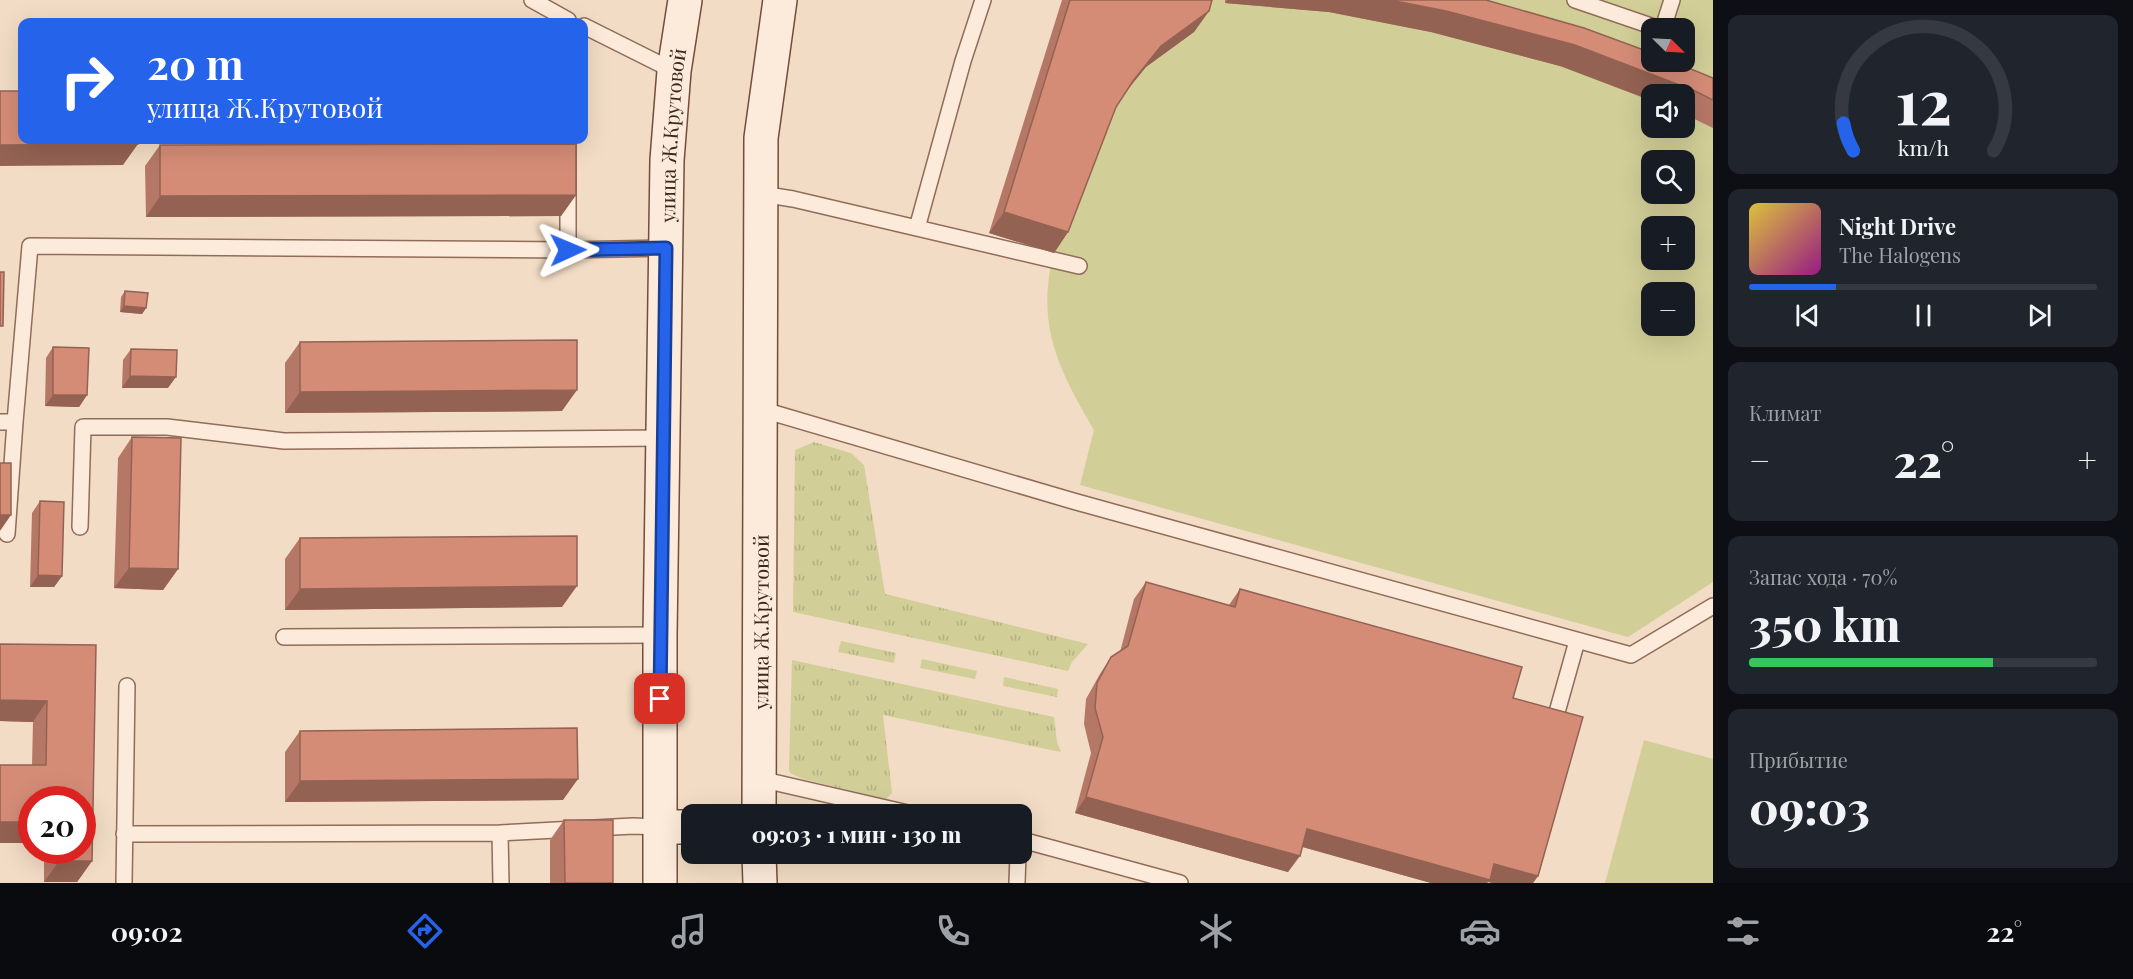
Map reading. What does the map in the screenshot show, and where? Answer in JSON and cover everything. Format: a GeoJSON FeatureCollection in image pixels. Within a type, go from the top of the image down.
{"type":"FeatureCollection","features":[{"type":"Feature","properties":{"kind":"main road","name":"улица Ж.Крутовой"},"geometry":{"type":"LineString","coordinates":[[660,883],[660,635],[667,160],[674,71],[685,0]]}},
{"type":"Feature","properties":{"kind":"main road","name":"улица Ж.Крутовой"},"geometry":{"type":"LineString","coordinates":[[759,804],[761,138],[780,0]]}},
{"type":"Feature","properties":{"kind":"main road"},"geometry":{"type":"LineString","coordinates":[[660,828],[681,827]]}},
{"type":"Feature","properties":{"kind":"main road"},"geometry":{"type":"LineString","coordinates":[[759,864],[760,883]]}},
{"type":"Feature","properties":{"kind":"lane"},"geometry":{"type":"LineString","coordinates":[[532,0],[564,18]]}},
{"type":"Feature","properties":{"kind":"lane"},"geometry":{"type":"LineString","coordinates":[[917,228],[963,61],[983,0]]}},
{"type":"Feature","properties":{"kind":"lane"},"geometry":{"type":"LineString","coordinates":[[1575,0],[1641,23]]}},
{"type":"Feature","properties":{"kind":"lane"},"geometry":{"type":"LineString","coordinates":[[1666,18],[1672,0]]}},
{"type":"Feature","properties":{"kind":"lane"},"geometry":{"type":"LineString","coordinates":[[588,28],[674,71]]}},
{"type":"Feature","properties":{"kind":"lane"},"geometry":{"type":"LineString","coordinates":[[568,144],[568,250]]}},
{"type":"Feature","properties":{"kind":"lane"},"geometry":{"type":"LineString","coordinates":[[760,194],[794,199],[1079,266]]}},
{"type":"Feature","properties":{"kind":"lane"},"geometry":{"type":"LineString","coordinates":[[8,534],[8,422],[30,246],[568,250],[666,248]]}},
{"type":"Feature","properties":{"kind":"lane"},"geometry":{"type":"LineString","coordinates":[[760,409],[1073,501],[1631,655],[1713,606]]}},
{"type":"Feature","properties":{"kind":"lane"},"geometry":{"type":"LineString","coordinates":[[80,527],[83,427],[167,427],[284,441],[663,438]]}},
{"type":"Feature","properties":{"kind":"lane"},"geometry":{"type":"LineString","coordinates":[[284,637],[660,635]]}},
{"type":"Feature","properties":{"kind":"lane"},"geometry":{"type":"LineString","coordinates":[[1548,745],[1577,641]]}},
{"type":"Feature","properties":{"kind":"lane"},"geometry":{"type":"LineString","coordinates":[[124,883],[127,686]]}},
{"type":"Feature","properties":{"kind":"lane"},"geometry":{"type":"LineString","coordinates":[[760,779],[869,804]]}},
{"type":"Feature","properties":{"kind":"lane"},"geometry":{"type":"LineString","coordinates":[[124,834],[500,833],[633,826],[660,828]]}},
{"type":"Feature","properties":{"kind":"lane"},"geometry":{"type":"LineString","coordinates":[[500,833],[501,883]]}},
{"type":"Feature","properties":{"kind":"lane"},"geometry":{"type":"LineString","coordinates":[[1032,843],[1180,883]]}},
{"type":"Feature","properties":{"kind":"lane"},"geometry":{"type":"LineString","coordinates":[[1017,883],[1018,864]]}},
{"type":"Feature","properties":{"kind":"green space"},"geometry":{"type":"Polygon","coordinates":[[[1183,0],[1713,0],[1713,582],[1628,637],[1080,485],[1094,430],[1070,387],[1054,346],[1047,303],[1049,279],[1054,253],[1118,101],[1146,67],[1194,32],[1183,0]]]}},
{"type":"Feature","properties":{"kind":"green space"},"geometry":{"type":"Polygon","coordinates":[[[814,442],[851,453],[864,465],[885,594],[1088,644],[1072,662],[1068,671],[793,612],[795,450],[814,442]]]}},
{"type":"Feature","properties":{"kind":"green space"},"geometry":{"type":"Polygon","coordinates":[[[841,641],[896,653],[894,663],[838,652],[841,641]]]}},
{"type":"Feature","properties":{"kind":"green space"},"geometry":{"type":"Polygon","coordinates":[[[922,659],[977,671],[975,679],[920,668],[922,659]]]}},
{"type":"Feature","properties":{"kind":"green space"},"geometry":{"type":"Polygon","coordinates":[[[792,660],[1054,717],[1057,742],[1061,752],[883,715],[892,793],[886,799],[803,779],[790,773],[789,769],[792,660]]]}},
{"type":"Feature","properties":{"kind":"green space"},"geometry":{"type":"Polygon","coordinates":[[[1004,677],[1058,689],[1057,697],[1003,686],[1004,677]]]}},
{"type":"Feature","properties":{"kind":"green space"},"geometry":{"type":"Polygon","coordinates":[[[1644,740],[1713,759],[1713,883],[1605,883],[1644,740]]]}},
{"type":"Feature","properties":{"kind":"building"},"geometry":{"type":"Polygon","coordinates":[[[1070,0],[1212,0],[1209,11],[1161,46],[1116,107],[1068,232],[1004,212],[1070,0]]]}},
{"type":"Feature","properties":{"kind":"building"},"geometry":{"type":"Polygon","coordinates":[[[1390,0],[1486,0],[1584,28],[1641,49],[1641,70],[1575,45],[1446,11],[1390,0]]]}},
{"type":"Feature","properties":{"kind":"building"},"geometry":{"type":"Polygon","coordinates":[[[1695,71],[1713,78],[1713,100],[1695,91],[1695,84],[1677,84],[1645,72],[1695,71]]]}},
{"type":"Feature","properties":{"kind":"building"},"geometry":{"type":"Polygon","coordinates":[[[0,91],[18,91],[18,144],[138,144],[0,145],[0,91]]]}},
{"type":"Feature","properties":{"kind":"building"},"geometry":{"type":"Polygon","coordinates":[[[576,144],[576,195],[160,196],[160,145],[576,144]]]}},
{"type":"Feature","properties":{"kind":"building"},"geometry":{"type":"Polygon","coordinates":[[[0,272],[4,272],[3,326],[0,326],[0,272]]]}},
{"type":"Feature","properties":{"kind":"building"},"geometry":{"type":"Polygon","coordinates":[[[125,291],[148,293],[146,308],[124,306],[125,291]]]}},
{"type":"Feature","properties":{"kind":"building"},"geometry":{"type":"Polygon","coordinates":[[[577,340],[577,390],[300,392],[300,342],[577,340]]]}},
{"type":"Feature","properties":{"kind":"building"},"geometry":{"type":"Polygon","coordinates":[[[53,347],[89,348],[87,395],[53,395],[53,347]]]}},
{"type":"Feature","properties":{"kind":"building"},"geometry":{"type":"Polygon","coordinates":[[[131,349],[177,350],[176,377],[130,376],[131,349]]]}},
{"type":"Feature","properties":{"kind":"building"},"geometry":{"type":"Polygon","coordinates":[[[132,437],[181,438],[178,569],[129,568],[132,437]]]}},
{"type":"Feature","properties":{"kind":"building"},"geometry":{"type":"Polygon","coordinates":[[[0,463],[11,463],[11,515],[0,515],[0,463]]]}},
{"type":"Feature","properties":{"kind":"building"},"geometry":{"type":"Polygon","coordinates":[[[40,501],[64,502],[62,576],[38,575],[40,501]]]}},
{"type":"Feature","properties":{"kind":"building"},"geometry":{"type":"Polygon","coordinates":[[[577,536],[577,586],[300,589],[300,538],[577,536]]]}},
{"type":"Feature","properties":{"kind":"building"},"geometry":{"type":"Polygon","coordinates":[[[1146,582],[1235,607],[1240,589],[1522,667],[1513,698],[1583,717],[1538,876],[1494,864],[1490,880],[1307,829],[1300,856],[1086,797],[1103,737],[1095,708],[1097,683],[1111,657],[1128,646],[1146,582]]]}},
{"type":"Feature","properties":{"kind":"building"},"geometry":{"type":"Polygon","coordinates":[[[0,644],[96,645],[93,786],[18,786],[18,822],[0,822],[0,765],[46,765],[47,701],[0,700],[0,644]]]}},
{"type":"Feature","properties":{"kind":"building"},"geometry":{"type":"Polygon","coordinates":[[[577,728],[578,779],[300,781],[300,731],[577,728]]]}},
{"type":"Feature","properties":{"kind":"building"},"geometry":{"type":"Polygon","coordinates":[[[564,820],[613,820],[613,883],[565,883],[564,820]]]}},
{"type":"Feature","properties":{"kind":"route"},"geometry":{"type":"LineString","coordinates":[[568,250],[666,248],[660,699]]}}]}
